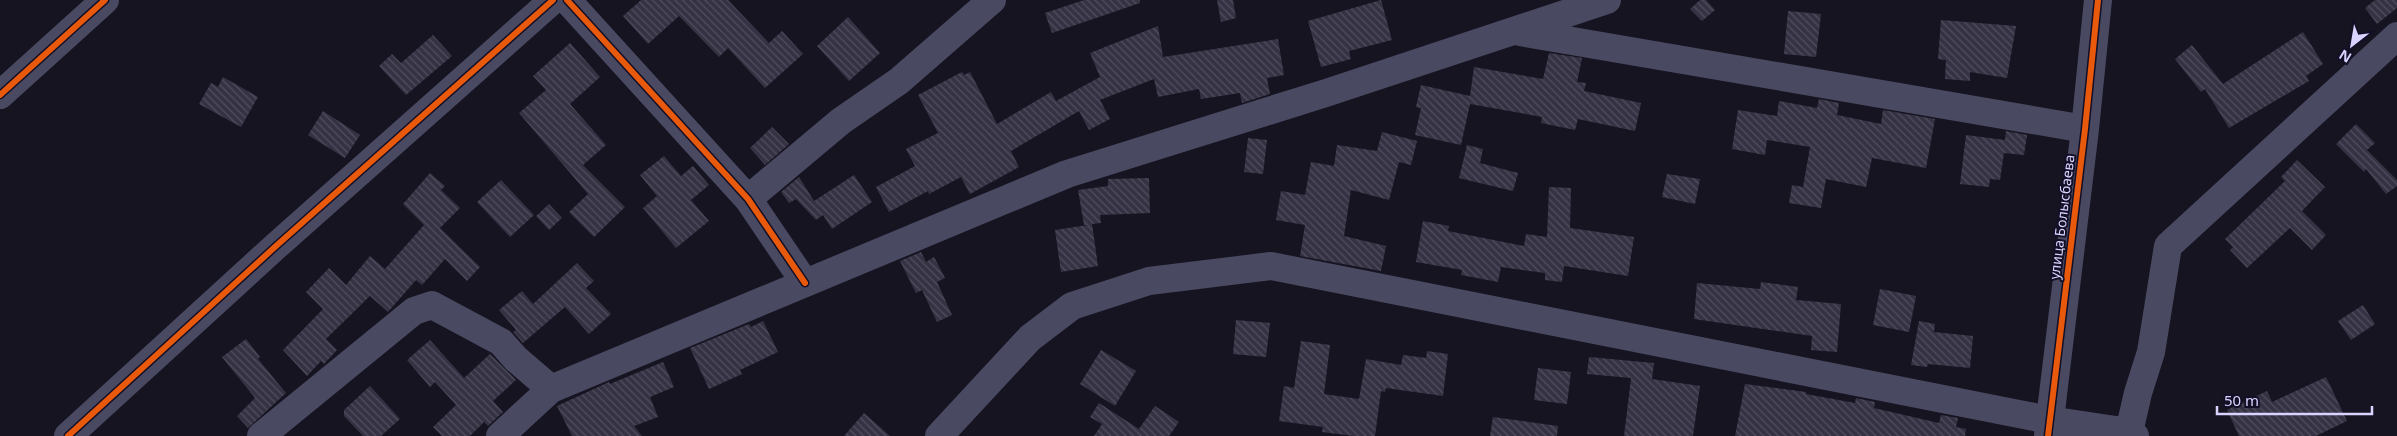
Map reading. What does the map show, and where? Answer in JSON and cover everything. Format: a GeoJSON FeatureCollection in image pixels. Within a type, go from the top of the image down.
{"type":"FeatureCollection","features":[{"type":"Feature","properties":{"kind":"street"},"geometry":{"type":"LineString","coordinates":[[0,95],[106,0]]}},
{"type":"Feature","properties":{"kind":"street"},"geometry":{"type":"LineString","coordinates":[[68,436],[276,246],[553,0]]}},
{"type":"Feature","properties":{"kind":"street"},"geometry":{"type":"LineString","coordinates":[[567,0],[748,199],[805,283]]}},
{"type":"Feature","properties":{"kind":"street"},"geometry":{"type":"LineString","coordinates":[[748,199],[841,121],[899,81],[992,0]]}},
{"type":"Feature","properties":{"kind":"street"},"geometry":{"type":"LineString","coordinates":[[500,436],[551,389],[1067,174],[1326,93],[1607,0]]}},
{"type":"Feature","properties":{"kind":"street","name":"улица Болысбаева"},"geometry":{"type":"LineString","coordinates":[[2048,428],[2085,128],[2098,0]]}},
{"type":"Feature","properties":{"kind":"street"},"geometry":{"type":"LineString","coordinates":[[1514,31],[2085,128]]}},
{"type":"Feature","properties":{"kind":"street"},"geometry":{"type":"LineString","coordinates":[[939,436],[1030,338],[1072,306],[1149,281],[1271,266],[2048,428],[2132,434],[2138,393],[2152,352],[2168,246],[2397,36]]}},
{"type":"Feature","properties":{"kind":"street"},"geometry":{"type":"LineString","coordinates":[[261,436],[414,311],[432,305],[501,342],[516,359],[551,389]]}},
{"type":"Feature","properties":{"kind":"building"},"geometry":{"type":"Polygon","coordinates":[[[641,0],[728,0],[769,43],[782,31],[803,54],[765,88],[728,48],[719,57],[679,16],[648,44],[623,16],[641,0]]]}},
{"type":"Feature","properties":{"kind":"building"},"geometry":{"type":"Polygon","coordinates":[[[1084,0],[1140,0],[1140,3],[1052,33],[1045,13],[1084,0]]]}},
{"type":"Feature","properties":{"kind":"building"},"geometry":{"type":"Polygon","coordinates":[[[1217,0],[1233,0],[1236,18],[1221,22],[1217,0]]]}},
{"type":"Feature","properties":{"kind":"building"},"geometry":{"type":"Polygon","coordinates":[[[1381,0],[1392,40],[1349,51],[1351,59],[1321,67],[1308,21],[1381,0]]]}},
{"type":"Feature","properties":{"kind":"building"},"geometry":{"type":"Polygon","coordinates":[[[1700,0],[1706,0],[1715,10],[1702,21],[1690,9],[1700,0]]]}},
{"type":"Feature","properties":{"kind":"building"},"geometry":{"type":"Polygon","coordinates":[[[2375,0],[2397,0],[2397,8],[2377,24],[2365,8],[2375,0]]]}},
{"type":"Feature","properties":{"kind":"building"},"geometry":{"type":"Polygon","coordinates":[[[1788,11],[1821,14],[1816,57],[1784,54],[1788,11]]]}},
{"type":"Feature","properties":{"kind":"building"},"geometry":{"type":"Polygon","coordinates":[[[848,17],[880,53],[849,81],[817,46],[848,17]]]}},
{"type":"Feature","properties":{"kind":"building"},"geometry":{"type":"Polygon","coordinates":[[[1941,20],[2016,26],[2007,78],[1970,72],[1970,81],[1945,79],[1946,60],[1938,59],[1941,20]]]}},
{"type":"Feature","properties":{"kind":"building"},"geometry":{"type":"Polygon","coordinates":[[[1158,26],[1163,57],[1278,39],[1284,75],[1267,78],[1270,94],[1242,103],[1240,93],[1201,99],[1199,89],[1158,97],[1154,79],[1100,100],[1110,119],[1089,130],[1079,111],[1011,151],[1019,167],[970,194],[961,177],[929,194],[928,191],[889,212],[876,187],[915,166],[906,149],[938,133],[918,95],[962,72],[964,75],[970,72],[997,124],[1051,92],[1056,101],[1100,77],[1090,53],[1158,26]]]}},
{"type":"Feature","properties":{"kind":"building"},"geometry":{"type":"Polygon","coordinates":[[[2303,32],[2323,64],[2306,76],[2309,81],[2229,128],[2205,89],[2201,92],[2175,59],[2192,45],[2223,84],[2303,32]]]}},
{"type":"Feature","properties":{"kind":"building"},"geometry":{"type":"Polygon","coordinates":[[[433,35],[452,56],[406,95],[379,66],[392,54],[401,63],[433,35]]]}},
{"type":"Feature","properties":{"kind":"building"},"geometry":{"type":"Polygon","coordinates":[[[570,43],[600,77],[570,104],[606,145],[583,165],[625,207],[594,237],[569,212],[588,194],[519,113],[546,90],[533,76],[570,43]]]}},
{"type":"Feature","properties":{"kind":"building"},"geometry":{"type":"Polygon","coordinates":[[[1549,53],[1582,58],[1577,82],[1586,83],[1584,91],[1641,103],[1635,131],[1578,119],[1575,130],[1541,123],[1542,117],[1470,104],[1461,145],[1415,135],[1421,108],[1416,107],[1421,85],[1470,96],[1474,67],[1543,79],[1549,53]]]}},
{"type":"Feature","properties":{"kind":"building"},"geometry":{"type":"Polygon","coordinates":[[[223,77],[258,97],[241,127],[199,104],[211,83],[218,87],[223,77]]]}},
{"type":"Feature","properties":{"kind":"building"},"geometry":{"type":"Polygon","coordinates":[[[1819,99],[1839,103],[1837,115],[1881,124],[1883,110],[1935,119],[1926,168],[1872,158],[1866,187],[1826,179],[1821,208],[1789,203],[1792,185],[1803,187],[1810,147],[1767,140],[1765,155],[1732,149],[1738,110],[1777,116],[1779,101],[1817,108],[1819,99]]]}},
{"type":"Feature","properties":{"kind":"building"},"geometry":{"type":"Polygon","coordinates":[[[323,111],[360,135],[345,158],[308,135],[323,111]]]}},
{"type":"Feature","properties":{"kind":"building"},"geometry":{"type":"Polygon","coordinates":[[[2356,124],[2375,143],[2367,150],[2397,180],[2397,186],[2386,194],[2366,169],[2364,172],[2336,144],[2356,124]]]}},
{"type":"Feature","properties":{"kind":"building"},"geometry":{"type":"Polygon","coordinates":[[[772,127],[789,144],[765,165],[750,148],[772,127]]]}},
{"type":"Feature","properties":{"kind":"building"},"geometry":{"type":"Polygon","coordinates":[[[2006,131],[2027,135],[2024,155],[2004,153],[2000,180],[1990,179],[1989,187],[1960,184],[1966,135],[2005,140],[2006,131]]]}},
{"type":"Feature","properties":{"kind":"building"},"geometry":{"type":"Polygon","coordinates":[[[1382,132],[1417,141],[1411,165],[1399,162],[1389,200],[1351,190],[1344,236],[1386,246],[1381,271],[1300,256],[1305,225],[1276,220],[1281,191],[1305,195],[1311,162],[1334,166],[1337,145],[1377,151],[1382,132]]]}},
{"type":"Feature","properties":{"kind":"building"},"geometry":{"type":"Polygon","coordinates":[[[1248,138],[1267,140],[1263,174],[1244,172],[1248,138]]]}},
{"type":"Feature","properties":{"kind":"building"},"geometry":{"type":"Polygon","coordinates":[[[1467,145],[1483,149],[1480,163],[1518,173],[1513,191],[1459,178],[1467,145]]]}},
{"type":"Feature","properties":{"kind":"building"},"geometry":{"type":"Polygon","coordinates":[[[664,156],[681,176],[693,166],[709,185],[691,200],[709,221],[676,248],[643,208],[657,196],[640,175],[664,156]]]}},
{"type":"Feature","properties":{"kind":"building"},"geometry":{"type":"Polygon","coordinates":[[[2297,160],[2325,187],[2302,211],[2326,235],[2312,250],[2290,228],[2247,268],[2230,250],[2233,247],[2225,239],[2285,181],[2281,177],[2297,160]]]}},
{"type":"Feature","properties":{"kind":"building"},"geometry":{"type":"Polygon","coordinates":[[[430,173],[445,186],[441,190],[460,208],[440,228],[480,267],[467,281],[445,259],[422,285],[416,280],[388,312],[370,296],[326,339],[337,350],[324,364],[321,361],[307,376],[283,350],[323,309],[306,292],[329,268],[346,285],[370,256],[385,269],[424,225],[403,204],[430,173]]]}},
{"type":"Feature","properties":{"kind":"building"},"geometry":{"type":"Polygon","coordinates":[[[1667,174],[1700,179],[1695,204],[1662,197],[1667,174]]]}},
{"type":"Feature","properties":{"kind":"building"},"geometry":{"type":"Polygon","coordinates":[[[854,175],[872,202],[832,229],[816,204],[823,215],[816,220],[796,199],[789,203],[781,192],[799,177],[814,201],[854,175]]]}},
{"type":"Feature","properties":{"kind":"building"},"geometry":{"type":"Polygon","coordinates":[[[1149,178],[1150,213],[1100,215],[1101,223],[1092,224],[1098,266],[1061,272],[1055,230],[1088,225],[1084,225],[1078,190],[1108,186],[1108,179],[1149,178]]]}},
{"type":"Feature","properties":{"kind":"building"},"geometry":{"type":"Polygon","coordinates":[[[501,180],[534,215],[510,237],[477,202],[501,180]]]}},
{"type":"Feature","properties":{"kind":"building"},"geometry":{"type":"Polygon","coordinates":[[[1549,187],[1571,188],[1570,228],[1634,237],[1628,276],[1564,266],[1562,282],[1545,280],[1545,273],[1501,267],[1498,282],[1461,275],[1462,270],[1416,262],[1423,221],[1449,226],[1448,231],[1524,246],[1526,234],[1547,237],[1549,187]]]}},
{"type":"Feature","properties":{"kind":"building"},"geometry":{"type":"Polygon","coordinates":[[[549,204],[562,218],[549,230],[536,216],[549,204]]]}},
{"type":"Feature","properties":{"kind":"building"},"geometry":{"type":"Polygon","coordinates":[[[921,252],[926,262],[934,257],[945,278],[937,282],[952,315],[937,322],[922,290],[916,293],[900,261],[921,252]]]}},
{"type":"Feature","properties":{"kind":"building"},"geometry":{"type":"Polygon","coordinates":[[[577,263],[594,281],[586,288],[611,314],[589,334],[565,307],[523,343],[513,332],[516,330],[499,310],[522,291],[533,304],[577,263]]]}},
{"type":"Feature","properties":{"kind":"building"},"geometry":{"type":"Polygon","coordinates":[[[1761,282],[1798,287],[1796,300],[1841,304],[1837,352],[1811,350],[1812,336],[1694,319],[1697,283],[1760,289],[1761,282]]]}},
{"type":"Feature","properties":{"kind":"building"},"geometry":{"type":"Polygon","coordinates":[[[1880,289],[1916,296],[1909,332],[1873,325],[1880,289]]]}},
{"type":"Feature","properties":{"kind":"building"},"geometry":{"type":"Polygon","coordinates":[[[2363,305],[2375,324],[2351,340],[2338,321],[2363,305]]]}},
{"type":"Feature","properties":{"kind":"building"},"geometry":{"type":"Polygon","coordinates":[[[1236,320],[1270,323],[1266,357],[1233,354],[1236,320]]]}},
{"type":"Feature","properties":{"kind":"building"},"geometry":{"type":"Polygon","coordinates":[[[763,321],[778,352],[740,370],[742,374],[709,389],[690,348],[749,324],[751,327],[763,321]]]}},
{"type":"Feature","properties":{"kind":"building"},"geometry":{"type":"Polygon","coordinates":[[[1919,321],[1935,324],[1934,332],[1973,336],[1970,368],[1928,364],[1927,367],[1911,365],[1919,321]]]}},
{"type":"Feature","properties":{"kind":"building"},"geometry":{"type":"Polygon","coordinates":[[[246,339],[260,357],[258,359],[286,393],[248,428],[237,416],[255,398],[222,357],[246,339]]]}},
{"type":"Feature","properties":{"kind":"building"},"geometry":{"type":"Polygon","coordinates":[[[430,340],[464,378],[490,354],[516,380],[493,401],[503,412],[488,426],[484,422],[470,436],[442,436],[433,427],[456,405],[435,382],[430,387],[407,360],[430,340]]]}},
{"type":"Feature","properties":{"kind":"building"},"geometry":{"type":"Polygon","coordinates":[[[1301,341],[1330,345],[1324,394],[1359,399],[1366,359],[1401,365],[1403,355],[1426,358],[1427,351],[1448,354],[1443,396],[1386,388],[1385,392],[1381,391],[1375,436],[1354,436],[1322,432],[1323,427],[1279,421],[1284,386],[1294,388],[1301,341]]]}},
{"type":"Feature","properties":{"kind":"building"},"geometry":{"type":"Polygon","coordinates":[[[1101,350],[1136,371],[1115,406],[1080,384],[1101,350]]]}},
{"type":"Feature","properties":{"kind":"building"},"geometry":{"type":"Polygon","coordinates":[[[1589,357],[1654,363],[1652,379],[1700,386],[1693,436],[1624,436],[1631,378],[1587,374],[1589,357]]]}},
{"type":"Feature","properties":{"kind":"building"},"geometry":{"type":"Polygon","coordinates":[[[663,362],[674,387],[650,397],[658,417],[634,426],[642,436],[572,436],[557,406],[609,382],[610,384],[663,362]]]}},
{"type":"Feature","properties":{"kind":"building"},"geometry":{"type":"Polygon","coordinates":[[[1538,368],[1571,372],[1567,404],[1534,400],[1538,368]]]}},
{"type":"Feature","properties":{"kind":"building"},"geometry":{"type":"Polygon","coordinates":[[[2326,377],[2347,421],[2316,436],[2239,436],[2227,410],[2267,391],[2272,402],[2326,377]]]}},
{"type":"Feature","properties":{"kind":"building"},"geometry":{"type":"Polygon","coordinates":[[[1745,384],[1806,392],[1806,394],[1855,403],[1856,398],[1875,402],[1874,408],[1939,423],[1941,415],[1958,418],[1956,427],[1966,429],[1965,436],[1735,436],[1745,384]]]}},
{"type":"Feature","properties":{"kind":"building"},"geometry":{"type":"Polygon","coordinates":[[[370,386],[400,419],[381,436],[363,436],[344,416],[344,410],[370,386]]]}},
{"type":"Feature","properties":{"kind":"building"},"geometry":{"type":"Polygon","coordinates":[[[1099,403],[1139,429],[1155,406],[1179,422],[1169,436],[1094,436],[1102,424],[1090,417],[1099,403]]]}},
{"type":"Feature","properties":{"kind":"building"},"geometry":{"type":"Polygon","coordinates":[[[864,413],[890,436],[844,436],[864,413]]]}},
{"type":"Feature","properties":{"kind":"building"},"geometry":{"type":"Polygon","coordinates":[[[1493,417],[1558,426],[1557,436],[1490,436],[1493,417]]]}},
{"type":"Feature","properties":{"kind":"cycle path"},"geometry":{"type":"LineString","coordinates":[[0,95],[105,0]]}},
{"type":"Feature","properties":{"kind":"cycle path"},"geometry":{"type":"LineString","coordinates":[[68,436],[276,246],[553,0]]}},
{"type":"Feature","properties":{"kind":"cycle path"},"geometry":{"type":"LineString","coordinates":[[567,0],[748,199],[805,283]]}},
{"type":"Feature","properties":{"kind":"cycle path"},"geometry":{"type":"LineString","coordinates":[[2048,436],[2085,129],[2098,0]]}}]}
